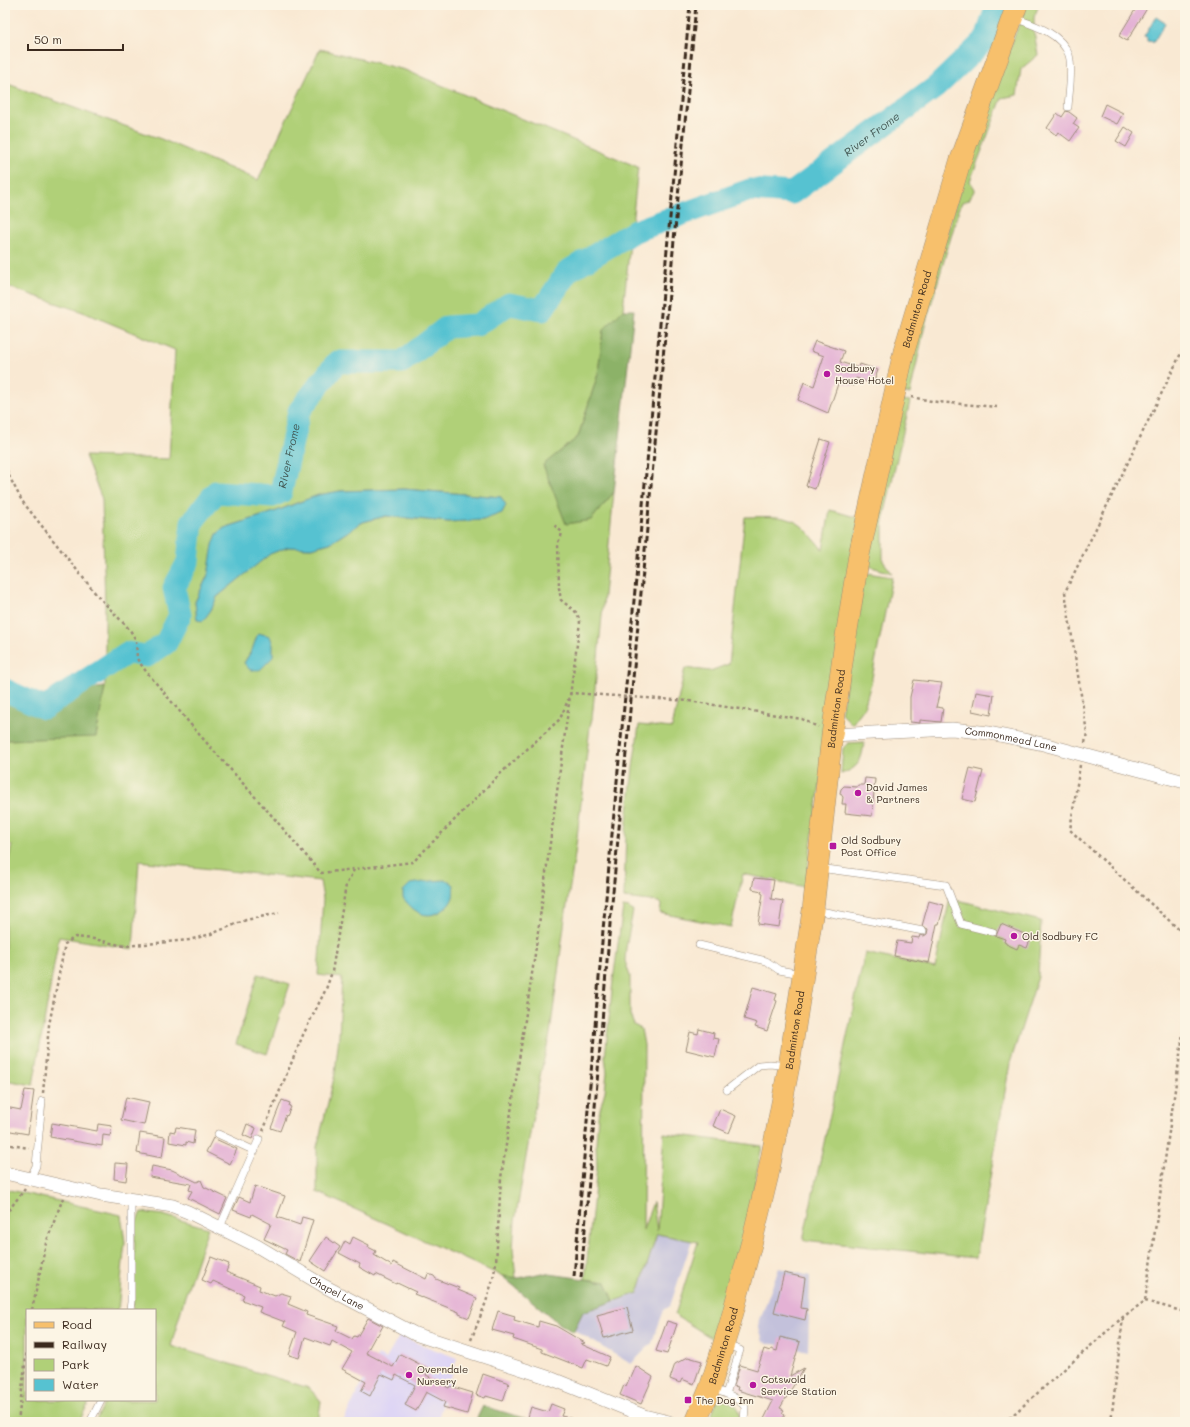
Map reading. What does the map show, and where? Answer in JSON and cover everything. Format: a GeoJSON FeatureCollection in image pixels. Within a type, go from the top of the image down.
{"type":"FeatureCollection","features":[{"type":"Feature","properties":{"kind":"main road","name":"Badminton Road"},"geometry":{"type":"LineString","coordinates":[[696,1422],[718,1391],[724,1344],[738,1295],[768,1175],[789,1066],[813,910],[832,734],[844,649],[859,555],[894,394],[904,351],[960,162],[1015,11]]}},
{"type":"Feature","properties":{"kind":"street","name":"Commonmead Lane"},"geometry":{"type":"LineString","coordinates":[[832,734],[952,729],[989,733],[1043,744],[1185,782]]}},
{"type":"Feature","properties":{"kind":"street","name":"Chapel Lane"},"geometry":{"type":"LineString","coordinates":[[5,1173],[66,1188],[173,1206],[220,1227],[256,1246],[324,1286],[415,1334],[550,1378],[644,1416],[669,1422]]}},
{"type":"Feature","properties":{"kind":"lane"},"geometry":{"type":"LineString","coordinates":[[1015,11],[1048,31],[1062,42],[1069,55],[1070,69],[1068,107]]}},
{"type":"Feature","properties":{"kind":"lane"},"geometry":{"type":"LineString","coordinates":[[818,867],[946,885],[961,924],[993,932]]}},
{"type":"Feature","properties":{"kind":"lane"},"geometry":{"type":"LineString","coordinates":[[813,910],[923,931]]}},
{"type":"Feature","properties":{"kind":"lane"},"geometry":{"type":"LineString","coordinates":[[699,945],[766,961],[779,970],[804,975]]}},
{"type":"Feature","properties":{"kind":"lane"},"geometry":{"type":"LineString","coordinates":[[727,1090],[760,1065],[770,1064],[789,1066]]}},
{"type":"Feature","properties":{"kind":"lane"},"geometry":{"type":"LineString","coordinates":[[32,1180],[36,1166],[42,1101]]}},
{"type":"Feature","properties":{"kind":"lane"},"geometry":{"type":"LineString","coordinates":[[218,1134],[254,1151]]}},
{"type":"Feature","properties":{"kind":"lane"},"geometry":{"type":"LineString","coordinates":[[220,1227],[259,1139]]}},
{"type":"Feature","properties":{"kind":"lane"},"geometry":{"type":"LineString","coordinates":[[130,1309],[132,1302],[131,1200]]}},
{"type":"Feature","properties":{"kind":"lane"},"geometry":{"type":"LineString","coordinates":[[718,1391],[741,1401],[745,1407],[744,1422]]}},
{"type":"Feature","properties":{"kind":"lane"},"geometry":{"type":"LineString","coordinates":[[90,1422],[100,1401]]}},
{"type":"Feature","properties":{"kind":"path"},"geometry":{"type":"LineString","coordinates":[[1185,345],[1065,592],[1087,733],[1070,830],[1185,935]]}},
{"type":"Feature","properties":{"kind":"path"},"geometry":{"type":"LineString","coordinates":[[894,394],[937,402],[997,407]]}},
{"type":"Feature","properties":{"kind":"path"},"geometry":{"type":"LineString","coordinates":[[5,464],[8,474],[22,501],[96,594],[130,630],[136,640],[137,658],[145,670],[197,732],[321,873],[413,862],[501,773],[560,719],[571,693]]}},
{"type":"Feature","properties":{"kind":"path"},"geometry":{"type":"LineString","coordinates":[[467,1351],[486,1302],[496,1263],[501,1178],[535,954],[580,622],[577,613],[561,600],[558,588],[558,542],[562,532],[554,525]]}},
{"type":"Feature","properties":{"kind":"path"},"geometry":{"type":"LineString","coordinates":[[571,693],[689,702],[802,719],[832,734]]}},
{"type":"Feature","properties":{"kind":"path"},"geometry":{"type":"LineString","coordinates":[[259,1139],[303,1035],[326,990],[332,972],[346,885],[355,870]]}},
{"type":"Feature","properties":{"kind":"path"},"geometry":{"type":"LineString","coordinates":[[42,1101],[49,1025],[65,944],[75,937],[94,939],[124,946],[189,940],[212,934],[246,920],[279,914]]}},
{"type":"Feature","properties":{"kind":"path"},"geometry":{"type":"LineString","coordinates":[[1005,1422],[1123,1317],[1145,1301],[1185,1019]]}},
{"type":"Feature","properties":{"kind":"path"},"geometry":{"type":"LineString","coordinates":[[5,1144],[32,1149]]}},
{"type":"Feature","properties":{"kind":"path"},"geometry":{"type":"LineString","coordinates":[[5,1215],[32,1180]]}},
{"type":"Feature","properties":{"kind":"path"},"geometry":{"type":"LineString","coordinates":[[32,1309],[46,1243],[66,1188]]}},
{"type":"Feature","properties":{"kind":"path"},"geometry":{"type":"LineString","coordinates":[[1145,1301],[1185,1312]]}},
{"type":"Feature","properties":{"kind":"path"},"geometry":{"type":"LineString","coordinates":[[1111,1422],[1123,1317]]}},
{"type":"Feature","properties":{"kind":"path"},"geometry":{"type":"LineString","coordinates":[[18,1422],[26,1357]]}},
{"type":"Feature","properties":{"kind":"shaded area"},"geometry":{"type":"Polygon","coordinates":[[[657,1234],[692,1240],[670,1306],[664,1310],[652,1343],[631,1364],[574,1330],[583,1312],[638,1293],[657,1234]]]}},
{"type":"Feature","properties":{"kind":"shaded area"},"geometry":{"type":"Polygon","coordinates":[[[779,1268],[810,1276],[808,1351],[763,1342],[758,1325],[779,1268]]]}},
{"type":"Feature","properties":{"kind":"shaded area","name":"Overndale Nursery"},"geometry":{"type":"Polygon","coordinates":[[[400,1335],[457,1358],[437,1422],[343,1422],[378,1355],[386,1359],[400,1335]]]}},
{"type":"Feature","properties":{"kind":"green space"},"geometry":{"type":"Polygon","coordinates":[[[1026,5],[1039,5],[1034,17],[1034,32],[1038,55],[1021,69],[1017,95],[1002,98],[970,181],[975,189],[969,200],[962,202],[958,213],[925,325],[910,394],[901,392],[968,161],[1026,5]]]}},
{"type":"Feature","properties":{"kind":"green space"},"geometry":{"type":"Polygon","coordinates":[[[320,49],[405,70],[638,167],[623,310],[603,330],[598,374],[578,437],[543,466],[591,520],[614,492],[592,719],[575,854],[550,1034],[540,1076],[515,1221],[513,1249],[516,1278],[502,1276],[317,1192],[317,1147],[335,1074],[339,1036],[342,978],[318,975],[323,899],[320,881],[139,861],[133,949],[59,937],[33,1085],[5,1080],[5,877],[12,845],[5,844],[5,740],[96,736],[105,687],[105,604],[102,499],[85,456],[169,459],[175,350],[83,312],[5,286],[5,83],[161,139],[258,180],[320,49]],[[404,489],[340,491],[299,502],[274,512],[224,528],[208,575],[195,602],[197,620],[211,610],[217,597],[270,553],[289,547],[311,548],[330,543],[363,522],[386,516],[448,522],[483,520],[501,497],[404,489]],[[252,650],[244,663],[273,657],[252,650]]]}},
{"type":"Feature","properties":{"kind":"green space"},"geometry":{"type":"Polygon","coordinates":[[[623,310],[634,310],[614,492],[591,520],[566,524],[543,465],[578,437],[598,374],[603,330],[623,310]]]}},
{"type":"Feature","properties":{"kind":"green space"},"geometry":{"type":"Polygon","coordinates":[[[899,400],[910,401],[883,521],[883,561],[892,573],[865,565],[899,400]]]}},
{"type":"Feature","properties":{"kind":"green space"},"geometry":{"type":"Polygon","coordinates":[[[830,510],[859,518],[805,887],[743,874],[731,927],[660,913],[661,905],[659,902],[624,898],[626,831],[639,725],[672,728],[685,668],[710,671],[729,664],[745,517],[776,517],[791,520],[804,528],[823,550],[830,510]]]}},
{"type":"Feature","properties":{"kind":"green space"},"geometry":{"type":"Polygon","coordinates":[[[867,573],[892,577],[871,683],[864,708],[852,724],[841,713],[864,575],[867,573]]]}},
{"type":"Feature","properties":{"kind":"green space"},"geometry":{"type":"Polygon","coordinates":[[[105,687],[96,737],[5,740],[5,700],[105,687]]]}},
{"type":"Feature","properties":{"kind":"green space"},"geometry":{"type":"Polygon","coordinates":[[[864,742],[861,758],[856,766],[841,774],[843,748],[848,743],[864,742]]]}},
{"type":"Feature","properties":{"kind":"green space"},"geometry":{"type":"Polygon","coordinates":[[[950,898],[1041,921],[1038,977],[1010,1063],[976,1258],[803,1240],[865,953],[935,968],[950,898]]]}},
{"type":"Feature","properties":{"kind":"green space"},"geometry":{"type":"Polygon","coordinates":[[[623,907],[629,908],[633,911],[625,961],[630,976],[630,1015],[634,1025],[641,1029],[644,1045],[643,1230],[653,1202],[657,1231],[664,1133],[762,1146],[739,1266],[713,1339],[675,1315],[698,1242],[657,1234],[638,1293],[614,1301],[606,1282],[585,1279],[597,1167],[596,1143],[598,1116],[605,1091],[607,1072],[605,1057],[623,907]]]}},
{"type":"Feature","properties":{"kind":"green space"},"geometry":{"type":"Polygon","coordinates":[[[258,974],[290,984],[267,1054],[236,1044],[258,974]]]}},
{"type":"Feature","properties":{"kind":"green space"},"geometry":{"type":"Polygon","coordinates":[[[5,1189],[121,1215],[125,1242],[118,1309],[26,1309],[26,1401],[90,1401],[79,1422],[5,1422],[5,1189]]]}},
{"type":"Feature","properties":{"kind":"green space"},"geometry":{"type":"Polygon","coordinates":[[[141,1212],[163,1215],[208,1228],[185,1296],[171,1346],[309,1388],[321,1401],[318,1422],[95,1422],[106,1401],[156,1401],[156,1309],[133,1309],[135,1225],[141,1212]]]}},
{"type":"Feature","properties":{"kind":"green space"},"geometry":{"type":"Polygon","coordinates":[[[542,1273],[606,1282],[614,1301],[583,1312],[573,1332],[557,1322],[502,1276],[519,1278],[542,1273]]]}},
{"type":"Feature","properties":{"kind":"green space"},"geometry":{"type":"Polygon","coordinates":[[[723,1400],[737,1406],[740,1422],[709,1422],[717,1401],[723,1400]]]}},
{"type":"Feature","properties":{"kind":"green space"},"geometry":{"type":"Polygon","coordinates":[[[483,1406],[537,1422],[475,1422],[483,1406]]]}},
{"type":"Feature","properties":{"kind":"water"},"geometry":{"type":"Polygon","coordinates":[[[1156,17],[1165,23],[1153,43],[1151,41],[1147,42],[1147,38],[1144,37],[1156,17]]]}},
{"type":"Feature","properties":{"kind":"water"},"geometry":{"type":"Polygon","coordinates":[[[404,489],[501,497],[506,505],[502,513],[483,520],[448,522],[386,516],[363,522],[330,543],[311,548],[288,547],[270,554],[217,597],[211,610],[203,621],[197,620],[195,602],[208,575],[213,545],[217,534],[224,528],[274,512],[318,495],[340,491],[404,489]]]}},
{"type":"Feature","properties":{"kind":"water"},"geometry":{"type":"Polygon","coordinates":[[[258,633],[270,636],[273,645],[273,657],[260,670],[250,670],[244,663],[252,650],[258,633]]]}},
{"type":"Feature","properties":{"kind":"water"},"geometry":{"type":"Polygon","coordinates":[[[444,880],[449,881],[454,885],[453,895],[448,906],[440,912],[425,915],[413,909],[403,898],[403,891],[410,884],[444,880]]]}},
{"type":"Feature","properties":{"kind":"building"},"geometry":{"type":"Polygon","coordinates":[[[1138,5],[1149,5],[1127,41],[1119,36],[1138,5]]]}},
{"type":"Feature","properties":{"kind":"building"},"geometry":{"type":"Polygon","coordinates":[[[1105,104],[1123,113],[1117,124],[1100,116],[1105,104]]]}},
{"type":"Feature","properties":{"kind":"building"},"geometry":{"type":"Polygon","coordinates":[[[1066,111],[1077,118],[1073,124],[1079,128],[1070,141],[1058,132],[1056,135],[1047,128],[1057,113],[1062,117],[1066,111]]]}},
{"type":"Feature","properties":{"kind":"building"},"geometry":{"type":"Polygon","coordinates":[[[1125,127],[1134,133],[1126,147],[1116,141],[1125,127]]]}},
{"type":"Feature","properties":{"kind":"building","name":"Sodbury House Hotel"},"geometry":{"type":"Polygon","coordinates":[[[815,341],[844,351],[840,362],[859,368],[860,364],[878,370],[873,384],[856,378],[853,386],[839,381],[828,413],[798,400],[804,382],[814,386],[824,356],[811,351],[815,341]]]}},
{"type":"Feature","properties":{"kind":"building"},"geometry":{"type":"Polygon","coordinates":[[[821,439],[830,442],[815,489],[806,486],[821,439]]]}},
{"type":"Feature","properties":{"kind":"building"},"geometry":{"type":"Polygon","coordinates":[[[914,680],[942,683],[936,707],[943,708],[941,722],[920,720],[920,723],[910,722],[910,697],[914,680]]]}},
{"type":"Feature","properties":{"kind":"building"},"geometry":{"type":"Polygon","coordinates":[[[976,692],[994,695],[991,715],[972,711],[976,692]]]}},
{"type":"Feature","properties":{"kind":"building"},"geometry":{"type":"Polygon","coordinates":[[[970,768],[983,771],[975,802],[962,799],[970,768]]]}},
{"type":"Feature","properties":{"kind":"building"},"geometry":{"type":"Polygon","coordinates":[[[865,778],[875,779],[872,816],[845,813],[846,804],[842,804],[843,797],[840,793],[841,789],[844,786],[857,787],[858,785],[864,785],[865,778]]]}},
{"type":"Feature","properties":{"kind":"building"},"geometry":{"type":"Polygon","coordinates":[[[754,878],[774,880],[771,899],[783,901],[779,927],[758,924],[763,894],[761,893],[762,891],[752,889],[754,878]]]}},
{"type":"Feature","properties":{"kind":"building"},"geometry":{"type":"Polygon","coordinates":[[[929,901],[944,905],[939,924],[937,924],[929,963],[894,956],[897,941],[911,943],[912,937],[919,938],[920,935],[924,936],[927,934],[928,929],[922,926],[929,901]]]}},
{"type":"Feature","properties":{"kind":"building","name":"Old Sodbury FC"},"geometry":{"type":"Polygon","coordinates":[[[1001,924],[1031,937],[1027,948],[1019,945],[1017,949],[1006,944],[1004,942],[1005,939],[996,936],[1001,924]]]}},
{"type":"Feature","properties":{"kind":"building"},"geometry":{"type":"Polygon","coordinates":[[[753,987],[777,994],[775,1000],[777,1001],[767,1031],[755,1027],[757,1023],[744,1019],[753,987]]]}},
{"type":"Feature","properties":{"kind":"building"},"geometry":{"type":"Polygon","coordinates":[[[699,1029],[714,1033],[713,1038],[719,1039],[715,1057],[686,1050],[690,1032],[698,1034],[699,1029]]]}},
{"type":"Feature","properties":{"kind":"building"},"geometry":{"type":"Polygon","coordinates":[[[25,1090],[34,1091],[28,1134],[5,1130],[5,1107],[21,1110],[25,1090]]]}},
{"type":"Feature","properties":{"kind":"building"},"geometry":{"type":"Polygon","coordinates":[[[126,1097],[149,1102],[144,1125],[121,1120],[126,1097]]]}},
{"type":"Feature","properties":{"kind":"building"},"geometry":{"type":"Polygon","coordinates":[[[282,1100],[290,1103],[289,1106],[291,1107],[287,1116],[286,1115],[280,1131],[271,1128],[282,1100]]]}},
{"type":"Feature","properties":{"kind":"building"},"geometry":{"type":"Polygon","coordinates":[[[720,1109],[736,1116],[729,1133],[713,1126],[720,1109]]]}},
{"type":"Feature","properties":{"kind":"building"},"geometry":{"type":"Polygon","coordinates":[[[52,1123],[97,1131],[98,1124],[112,1126],[110,1136],[103,1135],[102,1146],[50,1137],[52,1123]]]}},
{"type":"Feature","properties":{"kind":"building"},"geometry":{"type":"Polygon","coordinates":[[[247,1124],[256,1128],[252,1139],[243,1135],[247,1124]]]}},
{"type":"Feature","properties":{"kind":"building"},"geometry":{"type":"Polygon","coordinates":[[[176,1127],[195,1130],[193,1144],[186,1142],[186,1145],[169,1142],[170,1131],[175,1132],[176,1127]]]}},
{"type":"Feature","properties":{"kind":"building"},"geometry":{"type":"Polygon","coordinates":[[[140,1133],[165,1137],[162,1158],[137,1153],[140,1133]]]}},
{"type":"Feature","properties":{"kind":"building"},"geometry":{"type":"Polygon","coordinates":[[[213,1138],[237,1149],[230,1164],[206,1152],[213,1138]]]}},
{"type":"Feature","properties":{"kind":"building"},"geometry":{"type":"Polygon","coordinates":[[[115,1163],[128,1164],[126,1181],[114,1179],[115,1163]]]}},
{"type":"Feature","properties":{"kind":"building"},"geometry":{"type":"Polygon","coordinates":[[[152,1166],[172,1170],[197,1182],[201,1180],[204,1187],[227,1198],[220,1214],[188,1198],[192,1191],[189,1190],[191,1184],[150,1177],[152,1166]]]}},
{"type":"Feature","properties":{"kind":"building"},"geometry":{"type":"Polygon","coordinates":[[[255,1186],[285,1196],[277,1217],[300,1225],[302,1217],[313,1220],[300,1262],[285,1254],[287,1250],[264,1239],[271,1224],[252,1214],[251,1217],[233,1210],[239,1197],[250,1202],[255,1186]]]}},
{"type":"Feature","properties":{"kind":"building"},"geometry":{"type":"Polygon","coordinates":[[[326,1237],[340,1247],[325,1271],[310,1261],[326,1237]]]}},
{"type":"Feature","properties":{"kind":"building"},"geometry":{"type":"Polygon","coordinates":[[[353,1237],[369,1245],[368,1247],[376,1251],[374,1255],[392,1266],[393,1262],[426,1279],[428,1274],[434,1276],[436,1279],[459,1288],[458,1290],[477,1298],[469,1318],[459,1314],[459,1312],[414,1294],[416,1292],[397,1283],[396,1284],[376,1274],[375,1276],[359,1267],[360,1264],[339,1253],[345,1241],[350,1244],[353,1237]]]}},
{"type":"Feature","properties":{"kind":"building"},"geometry":{"type":"Polygon","coordinates":[[[211,1257],[229,1264],[226,1272],[260,1286],[259,1290],[275,1296],[281,1293],[291,1296],[288,1304],[307,1312],[306,1315],[338,1326],[336,1331],[352,1339],[354,1336],[357,1337],[368,1318],[383,1326],[366,1353],[393,1367],[400,1354],[429,1369],[426,1375],[430,1377],[429,1378],[449,1388],[450,1386],[473,1393],[467,1414],[443,1407],[445,1402],[426,1392],[416,1411],[405,1405],[415,1385],[396,1375],[394,1380],[381,1374],[370,1396],[361,1391],[366,1382],[342,1369],[352,1352],[332,1341],[330,1346],[305,1337],[299,1358],[289,1355],[297,1332],[283,1326],[285,1322],[259,1312],[261,1307],[242,1300],[244,1295],[213,1281],[211,1284],[202,1280],[211,1257]]]}},
{"type":"Feature","properties":{"kind":"building"},"geometry":{"type":"Polygon","coordinates":[[[784,1273],[805,1278],[801,1308],[807,1309],[805,1320],[774,1312],[784,1273]]]}},
{"type":"Feature","properties":{"kind":"building"},"geometry":{"type":"Polygon","coordinates":[[[627,1307],[633,1330],[604,1338],[597,1315],[627,1307]]]}},
{"type":"Feature","properties":{"kind":"building"},"geometry":{"type":"Polygon","coordinates":[[[498,1311],[515,1316],[514,1320],[538,1327],[539,1321],[556,1326],[585,1343],[581,1344],[610,1357],[606,1366],[587,1359],[583,1368],[542,1352],[542,1349],[513,1339],[514,1336],[492,1330],[498,1311]]]}},
{"type":"Feature","properties":{"kind":"building"},"geometry":{"type":"Polygon","coordinates":[[[667,1321],[677,1324],[667,1354],[656,1351],[667,1321]]]}},
{"type":"Feature","properties":{"kind":"building"},"geometry":{"type":"Polygon","coordinates":[[[780,1337],[800,1342],[790,1376],[804,1368],[780,1408],[784,1410],[782,1413],[785,1415],[781,1422],[764,1422],[763,1421],[773,1401],[737,1390],[738,1387],[734,1386],[740,1365],[757,1370],[764,1349],[777,1351],[780,1337]]]}},
{"type":"Feature","properties":{"kind":"building"},"geometry":{"type":"Polygon","coordinates":[[[688,1357],[702,1361],[694,1384],[682,1379],[680,1383],[670,1379],[675,1364],[688,1357]]]}},
{"type":"Feature","properties":{"kind":"building"},"geometry":{"type":"Polygon","coordinates":[[[636,1366],[653,1377],[641,1404],[620,1395],[624,1385],[626,1386],[630,1377],[631,1378],[636,1366]]]}},
{"type":"Feature","properties":{"kind":"building"},"geometry":{"type":"Polygon","coordinates":[[[483,1374],[509,1383],[503,1401],[476,1395],[483,1374]]]}},
{"type":"Feature","properties":{"kind":"building"},"geometry":{"type":"Polygon","coordinates":[[[551,1404],[564,1409],[561,1416],[574,1419],[573,1422],[544,1422],[528,1417],[531,1407],[548,1412],[551,1404]]]}},
{"type":"Feature","properties":{"kind":"waterway","name":"River Frome"},"geometry":{"type":"LineString","coordinates":[[5,690],[44,708],[127,653],[147,656],[166,643],[180,615],[174,588],[188,562],[192,522],[216,492],[273,496],[281,492],[299,411],[337,362],[402,362],[447,327],[477,325],[509,304],[542,310],[568,271],[635,231],[750,190],[792,193],[936,87],[986,39],[997,5]]}},
{"type":"Feature","properties":{"kind":"railway"},"geometry":{"type":"LineString","coordinates":[[574,1277],[603,930],[690,5]]}},
{"type":"Feature","properties":{"kind":"railway"},"geometry":{"type":"LineString","coordinates":[[581,1278],[610,924],[696,5]]}},
{"type":"Feature","properties":{"kind":"place","name":"Sodbury House Hotel"},"geometry":{"type":"Point","coordinates":[827,374]}},
{"type":"Feature","properties":{"kind":"place","name":"David James & Partners"},"geometry":{"type":"Point","coordinates":[858,793]}},
{"type":"Feature","properties":{"kind":"place","name":"Old Sodbury Post Office"},"geometry":{"type":"Point","coordinates":[833,846]}},
{"type":"Feature","properties":{"kind":"place","name":"Old Sodbury FC"},"geometry":{"type":"Point","coordinates":[1014,936]}},
{"type":"Feature","properties":{"kind":"place","name":"Overndale Nursery"},"geometry":{"type":"Point","coordinates":[409,1375]}},
{"type":"Feature","properties":{"kind":"place","name":"Cotswold Service Station"},"geometry":{"type":"Point","coordinates":[753,1385]}},
{"type":"Feature","properties":{"kind":"place","name":"The Dog Inn"},"geometry":{"type":"Point","coordinates":[688,1400]}}]}
